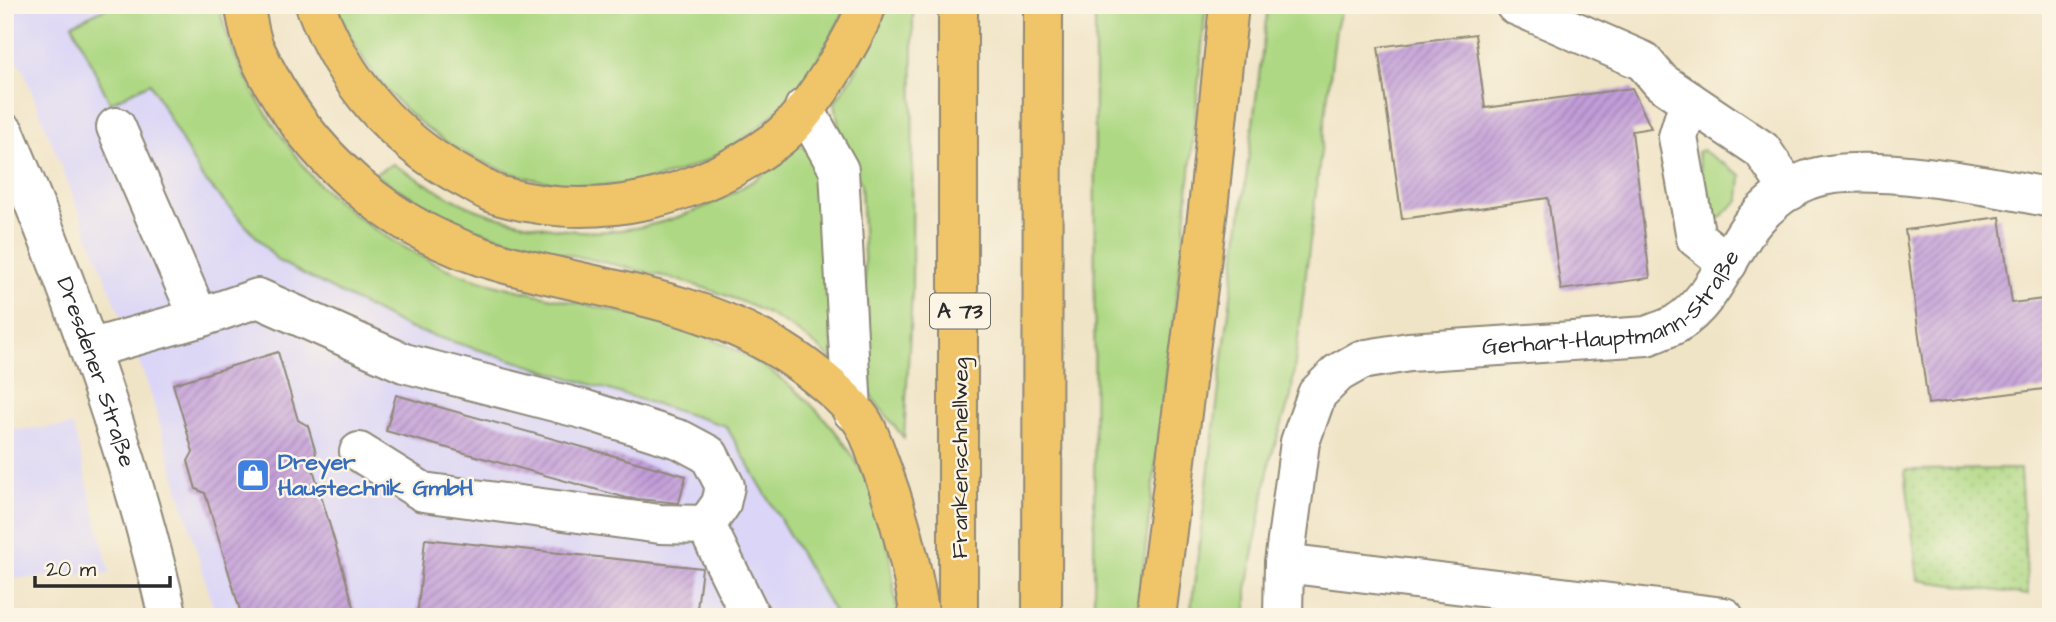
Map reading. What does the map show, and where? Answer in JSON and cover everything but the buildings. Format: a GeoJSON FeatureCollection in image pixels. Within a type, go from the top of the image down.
{"type":"FeatureCollection","features":[{"type":"Feature","properties":{"kind":"highway"},"geometry":{"type":"LineString","coordinates":[[244,5],[255,49],[285,102],[324,157],[379,204],[436,238],[504,264],[659,298],[743,328],[811,369],[864,423],[893,498],[913,569],[920,617]]}},
{"type":"Feature","properties":{"kind":"highway"},"geometry":{"type":"LineString","coordinates":[[315,5],[343,67],[395,129],[425,155],[499,196],[585,209],[656,201],[723,172],[778,139],[827,81],[867,5]]}},
{"type":"Feature","properties":{"kind":"highway","name":"Frankenschnellweg"},"geometry":{"type":"LineString","coordinates":[[958,5],[958,617]]}},
{"type":"Feature","properties":{"kind":"highway"},"geometry":{"type":"LineString","coordinates":[[1042,617],[1043,5]]}},
{"type":"Feature","properties":{"kind":"highway"},"geometry":{"type":"LineString","coordinates":[[1156,617],[1208,209],[1230,8]]}},
{"type":"Feature","properties":{"kind":"street"},"geometry":{"type":"LineString","coordinates":[[1515,5],[1643,61],[1661,82],[1762,150],[1790,191]]}},
{"type":"Feature","properties":{"kind":"street"},"geometry":{"type":"LineString","coordinates":[[1689,101],[1678,137],[1696,238],[1728,263]]}},
{"type":"Feature","properties":{"kind":"street"},"geometry":{"type":"LineString","coordinates":[[804,108],[839,170],[852,411]]}},
{"type":"Feature","properties":{"kind":"street"},"geometry":{"type":"LineString","coordinates":[[116,127],[199,318]]}},
{"type":"Feature","properties":{"kind":"street","name":"Dresdener Straße"},"geometry":{"type":"LineString","coordinates":[[5,133],[89,349],[126,463],[168,617]]}},
{"type":"Feature","properties":{"kind":"street","name":"Gerhart-Hauptmann-Straße"},"geometry":{"type":"LineString","coordinates":[[1283,617],[1284,563],[1300,442],[1317,394],[1338,373],[1361,360],[1409,352],[1647,336],[1677,323],[1703,298],[1751,225],[1805,180],[1870,173],[1994,186],[2051,198]]}},
{"type":"Feature","properties":{"kind":"street"},"geometry":{"type":"LineString","coordinates":[[89,349],[199,318],[258,298],[404,363],[586,410],[681,440],[709,456],[725,485],[721,504],[706,525]]}},
{"type":"Feature","properties":{"kind":"street"},"geometry":{"type":"LineString","coordinates":[[359,452],[422,492],[660,524],[706,525]]}},
{"type":"Feature","properties":{"kind":"street"},"geometry":{"type":"LineString","coordinates":[[706,525],[751,617]]}},
{"type":"Feature","properties":{"kind":"street"},"geometry":{"type":"LineString","coordinates":[[1284,563],[1724,617]]}},
{"type":"Feature","properties":{"kind":"shaded area"},"geometry":{"type":"Polygon","coordinates":[[[5,5],[112,5],[73,25],[109,103],[150,82],[201,176],[408,328],[726,426],[837,617],[216,617],[148,385],[23,70],[5,41],[5,5]]]}},
{"type":"Feature","properties":{"kind":"shaded area"},"geometry":{"type":"Polygon","coordinates":[[[73,426],[110,573],[5,579],[5,430],[73,426]]]}},
{"type":"Feature","properties":{"kind":"green space"},"geometry":{"type":"Polygon","coordinates":[[[112,5],[219,5],[229,40],[253,91],[307,171],[345,208],[410,250],[476,279],[682,328],[744,355],[799,393],[844,443],[862,471],[876,502],[885,530],[897,617],[837,617],[726,426],[408,328],[278,261],[201,176],[150,83],[110,103],[72,24],[112,5]]]}},
{"type":"Feature","properties":{"kind":"green space"},"geometry":{"type":"Polygon","coordinates":[[[336,5],[848,5],[803,81],[766,121],[708,159],[647,181],[583,186],[521,176],[463,152],[411,115],[368,65],[336,5]]]}},
{"type":"Feature","properties":{"kind":"green space"},"geometry":{"type":"Polygon","coordinates":[[[887,5],[913,5],[912,293],[904,438],[870,395],[861,183],[844,161],[835,102],[854,74],[887,5]]]}},
{"type":"Feature","properties":{"kind":"green space"},"geometry":{"type":"Polygon","coordinates":[[[1095,5],[1206,5],[1184,234],[1137,617],[1094,617],[1095,5]]]}},
{"type":"Feature","properties":{"kind":"green space"},"geometry":{"type":"Polygon","coordinates":[[[1268,5],[1343,5],[1336,28],[1291,396],[1270,460],[1247,589],[1247,617],[1190,617],[1268,5]]]}},
{"type":"Feature","properties":{"kind":"green space"},"geometry":{"type":"Polygon","coordinates":[[[799,143],[823,167],[833,361],[798,332],[759,310],[717,292],[672,278],[535,247],[476,230],[431,209],[374,174],[393,164],[479,211],[550,228],[609,231],[660,222],[712,204],[760,176],[799,143]]]}},
{"type":"Feature","properties":{"kind":"green space"},"geometry":{"type":"Polygon","coordinates":[[[1702,150],[1741,175],[1739,200],[1715,222],[1711,222],[1697,152],[1702,150]]]}},
{"type":"Feature","properties":{"kind":"green space"},"geometry":{"type":"Polygon","coordinates":[[[2020,469],[2028,595],[1918,580],[1905,470],[2020,469]]]}},
{"type":"Feature","properties":{"kind":"place","name":"Dreyer Haustechnik GmbH"},"geometry":{"type":"Point","coordinates":[253,475]}}]}
